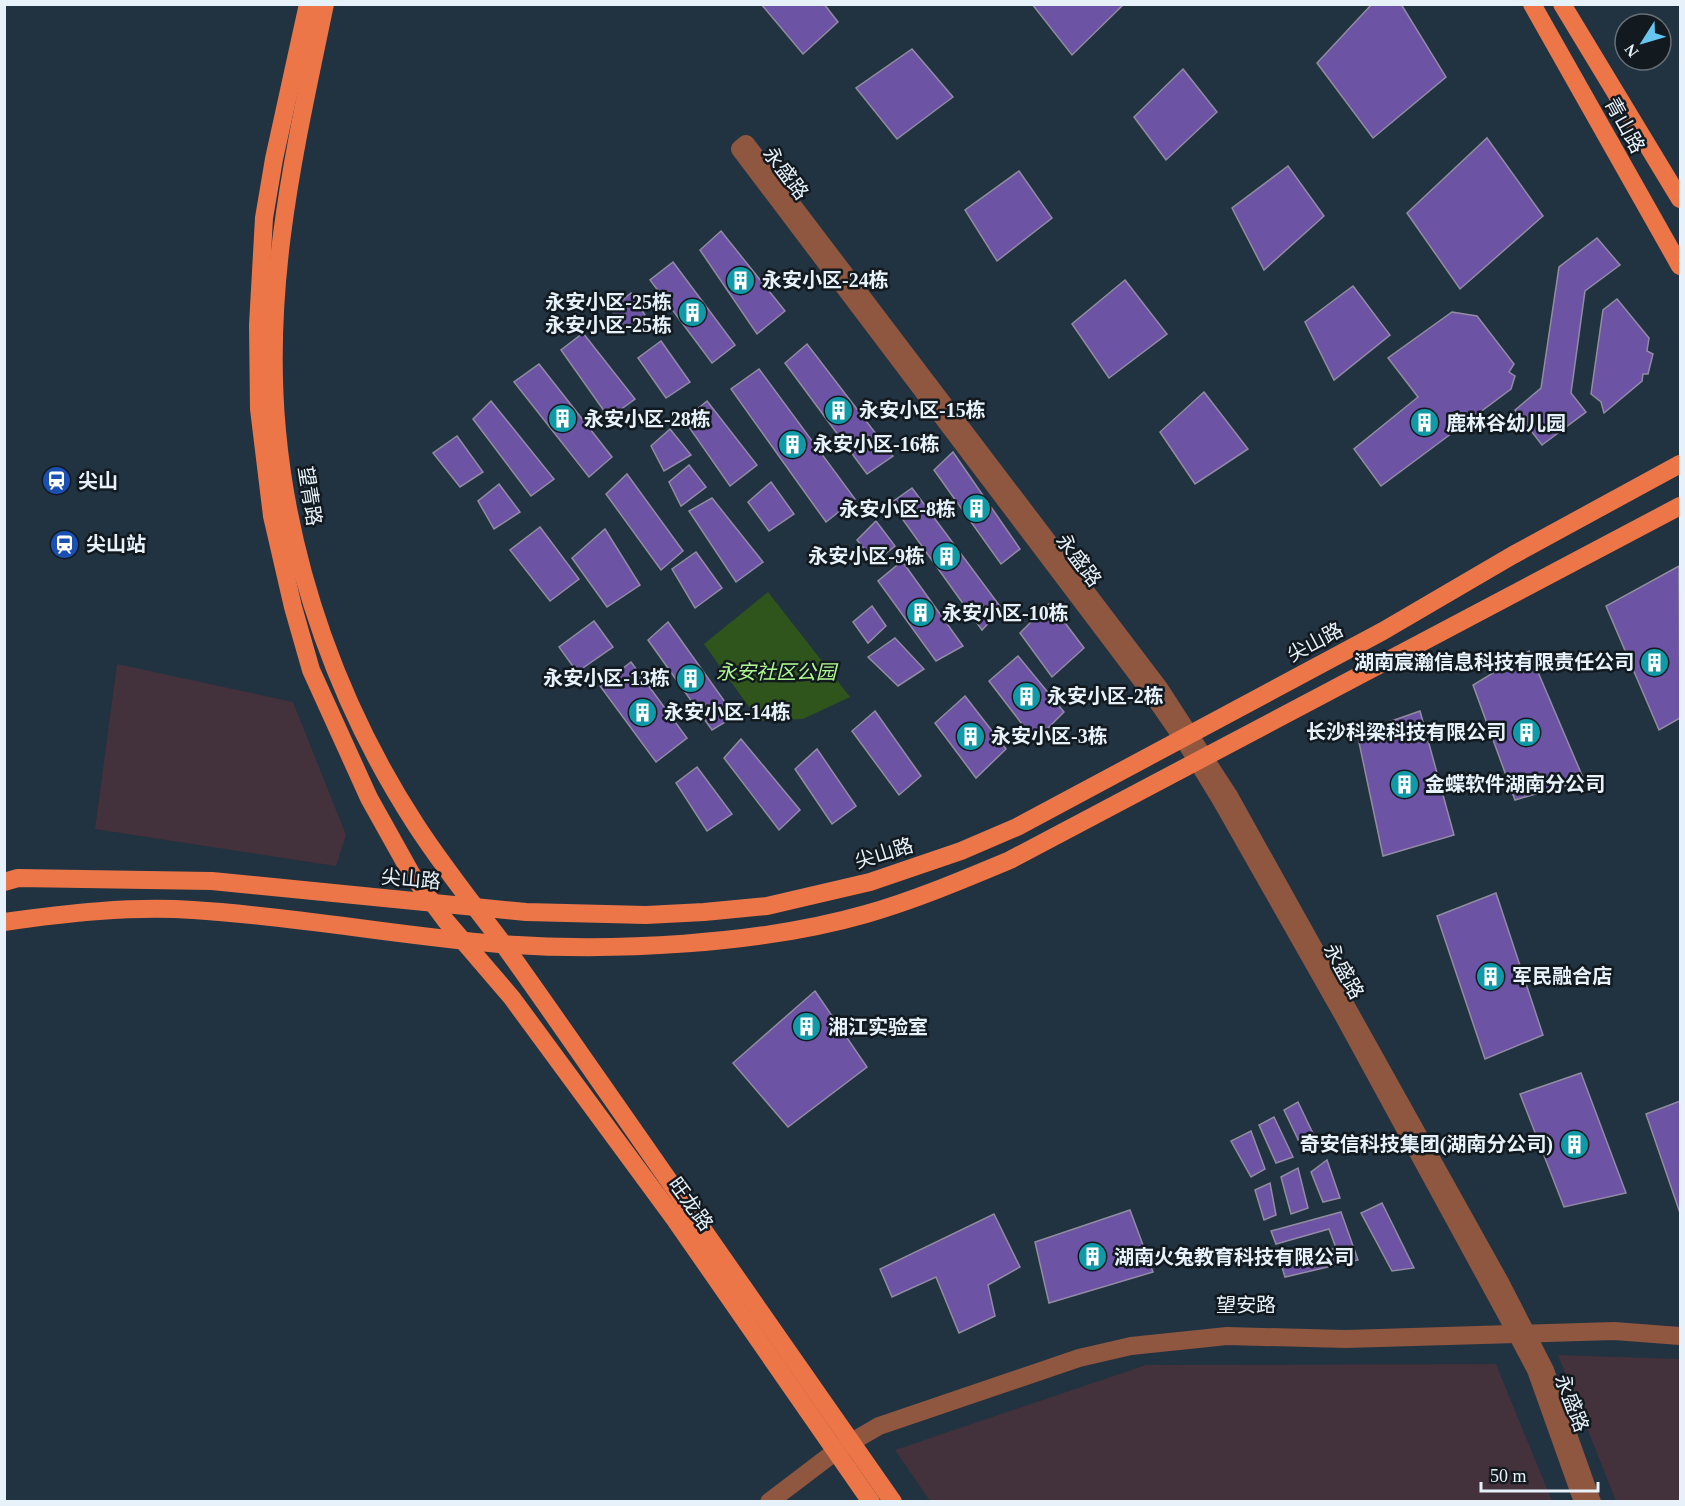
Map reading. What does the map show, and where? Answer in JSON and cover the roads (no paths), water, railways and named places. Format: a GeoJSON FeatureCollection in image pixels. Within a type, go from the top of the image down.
{"type":"FeatureCollection","features":[{"type":"Feature","properties":{"kind":"main road","name":"望青路"},"geometry":{"type":"LineString","coordinates":[[308,4],[274,159],[264,218],[258,325],[264,461],[280,550],[311,670],[369,798],[394,847],[432,904],[464,941]]}},
{"type":"Feature","properties":{"kind":"main road","name":"望青路"},"geometry":{"type":"LineString","coordinates":[[325,4],[291,162],[278,259],[274,381],[284,481],[295,542],[309,595],[339,676],[389,778],[416,825],[503,944]]}},
{"type":"Feature","properties":{"kind":"main road","name":"青山路"},"geometry":{"type":"LineString","coordinates":[[1532,4],[1680,266]]}},
{"type":"Feature","properties":{"kind":"main road","name":"青山路"},"geometry":{"type":"LineString","coordinates":[[1562,4],[1680,200]]}},
{"type":"Feature","properties":{"kind":"main road","name":"尖山路"},"geometry":{"type":"LineString","coordinates":[[4,882],[18,878],[212,881],[526,912],[646,915],[767,906],[832,892],[908,870],[1017,827],[1383,631],[1513,555],[1680,464]]}},
{"type":"Feature","properties":{"kind":"main road"},"geometry":{"type":"LineString","coordinates":[[4,922],[72,913],[190,909],[253,914],[464,941],[553,946],[700,942],[795,929],[865,914],[932,892],[1010,860],[1680,506]]}},
{"type":"Feature","properties":{"kind":"main road","name":"旺龙路"},"geometry":{"type":"LineString","coordinates":[[464,941],[512,998],[841,1442],[893,1502]]}},
{"type":"Feature","properties":{"kind":"main road","name":"旺龙路"},"geometry":{"type":"LineString","coordinates":[[503,944],[841,1442],[871,1502]]}},
{"type":"Feature","properties":{"kind":"street","name":"永盛路"},"geometry":{"type":"LineString","coordinates":[[1186,736],[740,149],[746,144],[1186,736],[1202,760],[1520,1330],[1545,1370],[1592,1502]]}},
{"type":"Feature","properties":{"kind":"street","name":"望安路"},"geometry":{"type":"LineString","coordinates":[[768,1502],[841,1442],[879,1426],[1036,1371],[1131,1346],[1227,1336],[1346,1339],[1614,1323],[1680,1328]]}},
{"type":"Feature","properties":{"kind":"street","name":"永盛路"},"geometry":{"type":"LineString","coordinates":[[1520,1330],[1551,1408],[1583,1502]]}},
{"type":"Feature","properties":{"kind":"street","name":"望安路"},"geometry":{"type":"LineString","coordinates":[[1520,1330],[1614,1331],[1680,1336]]}},
{"type":"Feature","properties":{"kind":"place","name":"永安小区-24栋"},"geometry":{"type":"Point","coordinates":[741,280]}},
{"type":"Feature","properties":{"kind":"place","name":"永安小区-25栋 永安小区-25栋"},"geometry":{"type":"Point","coordinates":[693,313]}},
{"type":"Feature","properties":{"kind":"place","name":"永安小区-15栋"},"geometry":{"type":"Point","coordinates":[838,410]}},
{"type":"Feature","properties":{"kind":"place","name":"永安小区-28栋"},"geometry":{"type":"Point","coordinates":[563,419]}},
{"type":"Feature","properties":{"kind":"place","name":"鹿林谷幼儿园"},"geometry":{"type":"Point","coordinates":[1425,423]}},
{"type":"Feature","properties":{"kind":"place","name":"永安小区-16栋"},"geometry":{"type":"Point","coordinates":[792,444]}},
{"type":"Feature","properties":{"kind":"place","name":"尖山"},"geometry":{"type":"Point","coordinates":[57,481]}},
{"type":"Feature","properties":{"kind":"place","name":"永安小区-8栋"},"geometry":{"type":"Point","coordinates":[977,509]}},
{"type":"Feature","properties":{"kind":"place","name":"尖山站"},"geometry":{"type":"Point","coordinates":[65,544]}},
{"type":"Feature","properties":{"kind":"place","name":"永安小区-9栋"},"geometry":{"type":"Point","coordinates":[946,556]}},
{"type":"Feature","properties":{"kind":"place","name":"永安小区-10栋"},"geometry":{"type":"Point","coordinates":[921,613]}},
{"type":"Feature","properties":{"kind":"place","name":"湖南宸瀚信息科技有限责任公司"},"geometry":{"type":"Point","coordinates":[1655,662]}},
{"type":"Feature","properties":{"kind":"place","name":"永安小区-13栋"},"geometry":{"type":"Point","coordinates":[691,678]}},
{"type":"Feature","properties":{"kind":"place","name":"永安小区-2栋"},"geometry":{"type":"Point","coordinates":[1026,696]}},
{"type":"Feature","properties":{"kind":"place","name":"永安小区-14栋"},"geometry":{"type":"Point","coordinates":[643,712]}},
{"type":"Feature","properties":{"kind":"place","name":"长沙科梁科技有限公司"},"geometry":{"type":"Point","coordinates":[1527,732]}},
{"type":"Feature","properties":{"kind":"place","name":"永安小区-3栋"},"geometry":{"type":"Point","coordinates":[970,736]}},
{"type":"Feature","properties":{"kind":"place","name":"金蝶软件湖南分公司"},"geometry":{"type":"Point","coordinates":[1404,784]}},
{"type":"Feature","properties":{"kind":"place","name":"军民融合店"},"geometry":{"type":"Point","coordinates":[1491,976]}},
{"type":"Feature","properties":{"kind":"place","name":"湘江实验室"},"geometry":{"type":"Point","coordinates":[807,1027]}},
{"type":"Feature","properties":{"kind":"place","name":"奇安信科技集团(湖南分公司)"},"geometry":{"type":"Point","coordinates":[1574,1144]}},
{"type":"Feature","properties":{"kind":"place","name":"湖南火兔教育科技有限公司"},"geometry":{"type":"Point","coordinates":[1093,1257]}},
{"type":"Feature","properties":{"kind":"park label","name":"永安社区公园"},"geometry":{"type":"Point","coordinates":[776,672]}}]}
